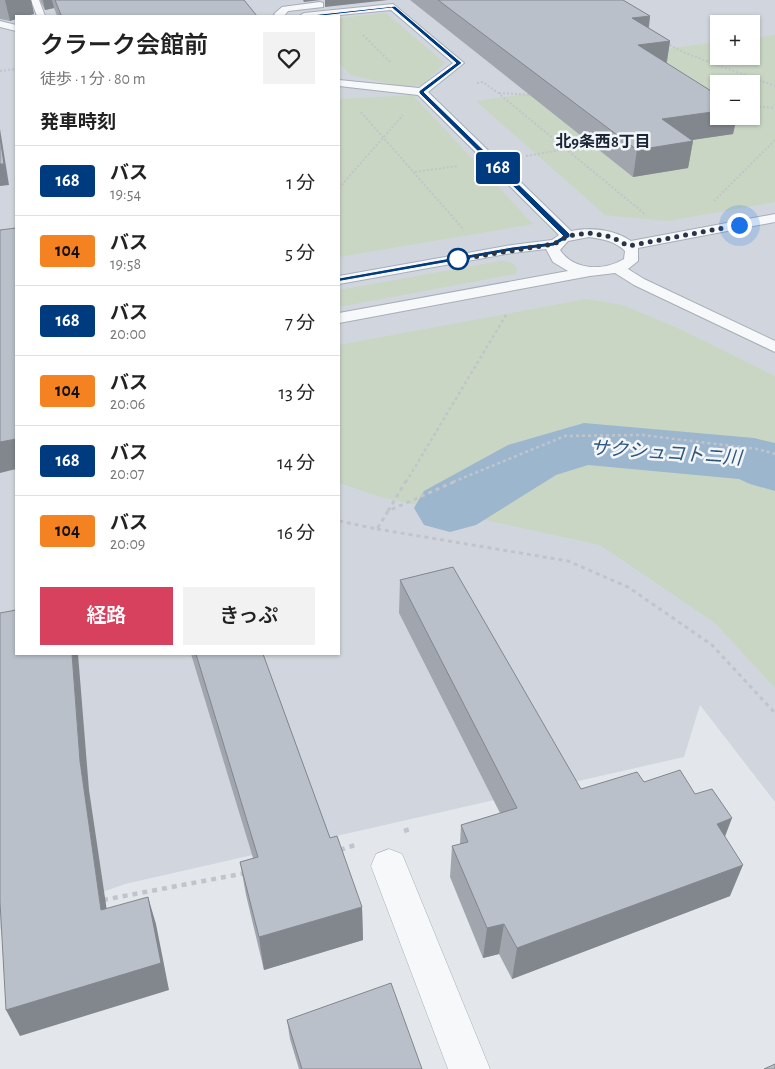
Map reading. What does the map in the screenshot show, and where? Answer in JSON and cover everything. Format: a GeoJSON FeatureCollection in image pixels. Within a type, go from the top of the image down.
{"type":"FeatureCollection","features":[{"type":"Feature","properties":{"kind":"street"},"geometry":{"type":"LineString","coordinates":[[392,850],[469,1069]]}},
{"type":"Feature","properties":{"kind":"lane"},"geometry":{"type":"LineString","coordinates":[[35,0],[41,15]]}},
{"type":"Feature","properties":{"kind":"lane"},"geometry":{"type":"LineString","coordinates":[[280,15],[285,9],[363,0]]}},
{"type":"Feature","properties":{"kind":"lane"},"geometry":{"type":"LineString","coordinates":[[373,0],[393,7],[459,63],[421,92]]}},
{"type":"Feature","properties":{"kind":"lane"},"geometry":{"type":"LineString","coordinates":[[316,15],[393,7]]}},
{"type":"Feature","properties":{"kind":"lane"},"geometry":{"type":"LineString","coordinates":[[0,24],[15,28]]}},
{"type":"Feature","properties":{"kind":"lane"},"geometry":{"type":"LineString","coordinates":[[340,83],[421,92],[568,236]]}},
{"type":"Feature","properties":{"kind":"lane"},"geometry":{"type":"LineString","coordinates":[[628,246],[775,218]]}},
{"type":"Feature","properties":{"kind":"lane"},"geometry":{"type":"LineString","coordinates":[[340,280],[512,249],[554,244],[568,236],[583,233],[600,234],[616,239],[632,250],[631,261],[618,268],[591,271],[340,318]]}},
{"type":"Feature","properties":{"kind":"lane"},"geometry":{"type":"LineString","coordinates":[[554,244],[553,250],[560,261],[591,271]]}},
{"type":"Feature","properties":{"kind":"lane"},"geometry":{"type":"LineString","coordinates":[[618,268],[639,282],[775,347]]}},
{"type":"Feature","properties":{"kind":"path"},"geometry":{"type":"LineString","coordinates":[[340,13],[421,92]]}},
{"type":"Feature","properties":{"kind":"path"},"geometry":{"type":"LineString","coordinates":[[660,40],[685,53],[775,86]]}},
{"type":"Feature","properties":{"kind":"path"},"geometry":{"type":"LineString","coordinates":[[0,71],[15,69]]}},
{"type":"Feature","properties":{"kind":"path"},"geometry":{"type":"LineString","coordinates":[[340,187],[383,139],[421,92],[483,82],[646,215]]}},
{"type":"Feature","properties":{"kind":"path"},"geometry":{"type":"LineString","coordinates":[[498,93],[537,95]]}},
{"type":"Feature","properties":{"kind":"path"},"geometry":{"type":"LineString","coordinates":[[760,107],[775,108]]}},
{"type":"Feature","properties":{"kind":"path"},"geometry":{"type":"LineString","coordinates":[[358,108],[468,235]]}},
{"type":"Feature","properties":{"kind":"path"},"geometry":{"type":"LineString","coordinates":[[709,207],[775,140]]}},
{"type":"Feature","properties":{"kind":"path"},"geometry":{"type":"LineString","coordinates":[[377,529],[509,310]]}},
{"type":"Feature","properties":{"kind":"path"},"geometry":{"type":"LineString","coordinates":[[388,510],[470,474],[565,436],[642,435],[695,440],[758,449],[775,454]]}},
{"type":"Feature","properties":{"kind":"path"},"geometry":{"type":"LineString","coordinates":[[340,521],[568,560],[628,587],[712,645],[775,713]]}},
{"type":"Feature","properties":{"kind":"path"},"geometry":{"type":"LineString","coordinates":[[392,850],[414,828]]}},
{"type":"Feature","properties":{"kind":"path"},"geometry":{"type":"LineString","coordinates":[[332,852],[359,844]]}},
{"type":"Feature","properties":{"kind":"path"},"geometry":{"type":"LineString","coordinates":[[93,903],[248,873]]}},
{"type":"Feature","properties":{"kind":"shaded area"},"geometry":{"type":"Polygon","coordinates":[[[0,0],[775,0],[775,802],[700,705],[684,757],[125,884],[0,929],[0,0]]]}},
{"type":"Feature","properties":{"kind":"green space"},"geometry":{"type":"Polygon","coordinates":[[[386,13],[445,63],[422,85],[404,87],[350,75],[340,64],[340,18],[386,13]]]}},
{"type":"Feature","properties":{"kind":"green space"},"geometry":{"type":"Polygon","coordinates":[[[775,35],[775,202],[668,221],[605,215],[476,101],[636,79],[626,72],[671,65],[649,51],[710,43],[710,65],[760,65],[760,37],[775,35]]]}},
{"type":"Feature","properties":{"kind":"green space"},"geometry":{"type":"Polygon","coordinates":[[[413,95],[533,224],[340,257],[340,99],[413,95]]]}},
{"type":"Feature","properties":{"kind":"green space"},"geometry":{"type":"Polygon","coordinates":[[[500,261],[514,264],[517,268],[516,274],[340,307],[340,290],[500,261]]]}},
{"type":"Feature","properties":{"kind":"green space"},"geometry":{"type":"Polygon","coordinates":[[[586,299],[623,305],[682,330],[775,376],[775,688],[715,623],[600,545],[380,497],[340,483],[340,345],[586,299]]]}},
{"type":"Feature","properties":{"kind":"building"},"geometry":{"type":"Polygon","coordinates":[[[55,0],[244,0],[256,15],[61,15],[55,0]]]}},
{"type":"Feature","properties":{"kind":"building"},"geometry":{"type":"Polygon","coordinates":[[[438,0],[623,0],[650,16],[632,18],[670,41],[638,45],[710,90],[710,112],[662,119],[693,141],[637,150],[438,0]]]}},
{"type":"Feature","properties":{"kind":"building"},"geometry":{"type":"Polygon","coordinates":[[[0,137],[4,164],[0,164],[0,137]]]}},
{"type":"Feature","properties":{"kind":"building"},"geometry":{"type":"Polygon","coordinates":[[[15,228],[15,439],[0,442],[0,230],[15,228]]]}},
{"type":"Feature","properties":{"kind":"building"},"geometry":{"type":"Polygon","coordinates":[[[453,567],[581,789],[637,772],[644,782],[680,770],[695,794],[712,789],[732,818],[717,824],[743,865],[517,948],[504,924],[487,928],[452,846],[468,842],[461,825],[517,808],[400,580],[453,567]]]}},
{"type":"Feature","properties":{"kind":"building"},"geometry":{"type":"Polygon","coordinates":[[[15,610],[15,655],[72,655],[80,761],[101,910],[148,897],[161,963],[6,1010],[0,902],[0,613],[15,610]]]}},
{"type":"Feature","properties":{"kind":"building"},"geometry":{"type":"Polygon","coordinates":[[[196,655],[263,655],[330,838],[337,836],[362,907],[259,937],[240,862],[258,857],[196,655]]]}},
{"type":"Feature","properties":{"kind":"building"},"geometry":{"type":"Polygon","coordinates":[[[391,983],[422,1069],[302,1069],[287,1020],[391,983]]]}},
{"type":"Feature","properties":{"kind":"building"},"geometry":{"type":"Polygon","coordinates":[[[775,1064],[775,1069],[764,1069],[775,1064]]]}},
{"type":"Feature","properties":{"kind":"waterway","name":"サクシュコトニ川"},"geometry":{"type":"LineString","coordinates":[[450,508],[532,460],[584,444],[754,459],[775,469]]}},
{"type":"Feature","properties":{"kind":"bus line","name":"168"},"geometry":{"type":"LineString","coordinates":[[314,15],[393,7],[459,63],[421,92],[568,236],[554,244],[512,249],[340,280]]}},
{"type":"Feature","properties":{"kind":"district","name":"北9条西8丁目"},"geometry":{"type":"Point","coordinates":[603,141]}},
{"type":"Feature","properties":{"kind":"route"},"geometry":{"type":"LineString","coordinates":[[458,259],[454,260],[512,249],[554,244],[568,236],[578,234],[600,234],[621,240],[628,246],[739,225]]}}]}
